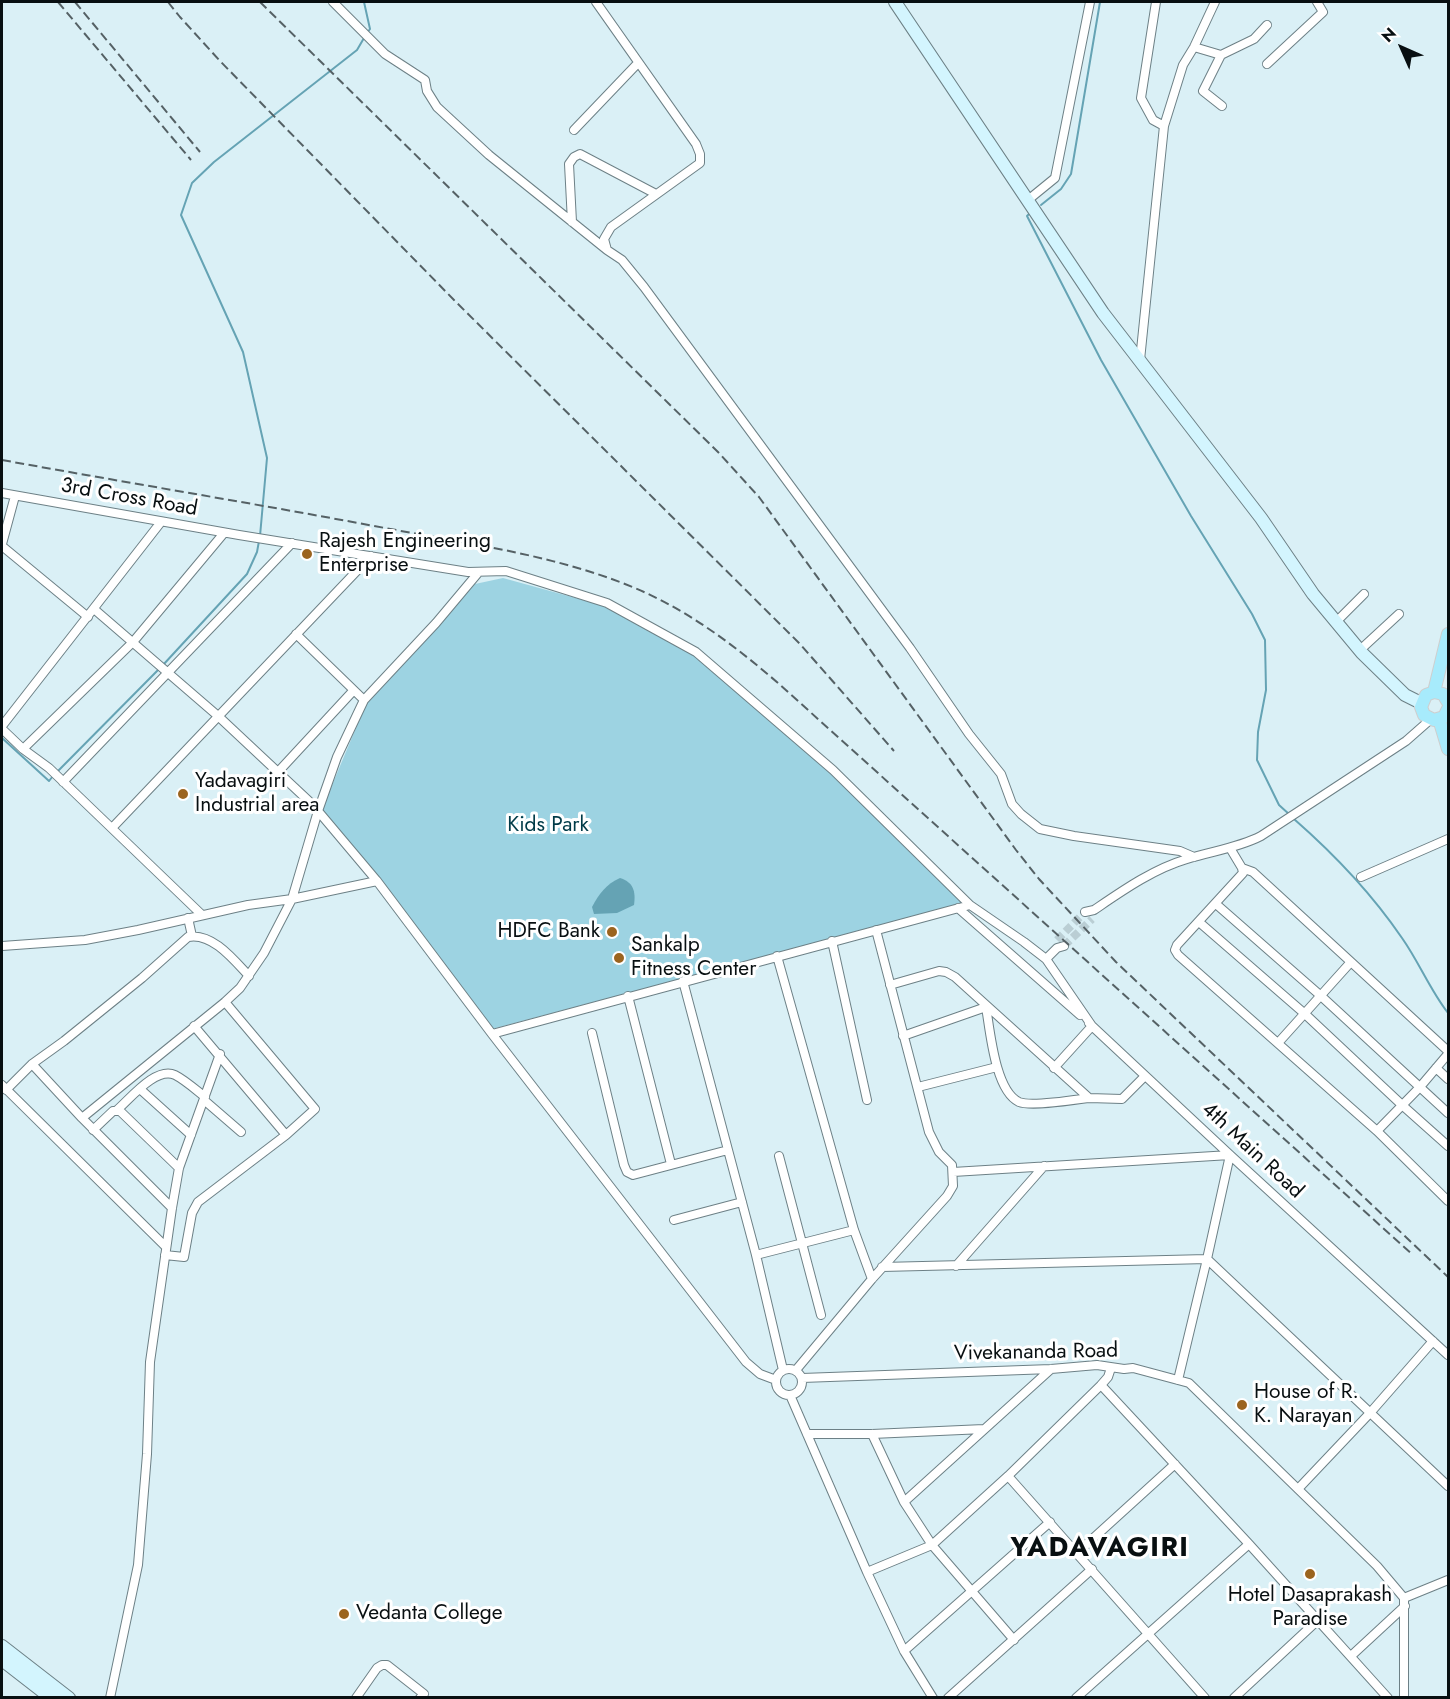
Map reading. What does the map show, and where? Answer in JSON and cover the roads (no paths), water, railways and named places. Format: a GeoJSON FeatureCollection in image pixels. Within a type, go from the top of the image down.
{"type":"FeatureCollection","features":[{"type":"Feature","properties":{"kind":"main road"},"geometry":{"type":"LineString","coordinates":[[1434,692],[1449,634]]}},
{"type":"Feature","properties":{"kind":"main road"},"geometry":{"type":"LineString","coordinates":[[1449,702],[1443,694],[1434,692],[1426,695],[1422,703],[1422,711],[1435,719],[1449,749]]}},
{"type":"Feature","properties":{"kind":"main road"},"geometry":{"type":"LineString","coordinates":[[1435,719],[1446,714],[1449,709]]}},
{"type":"Feature","properties":{"kind":"street"},"geometry":{"type":"LineString","coordinates":[[333,2],[374,44],[424,80],[427,91],[437,107],[489,155],[622,260],[910,648],[969,734],[1001,774],[1012,804],[1021,814],[1040,829],[1180,851],[1194,858]]}},
{"type":"Feature","properties":{"kind":"street"},"geometry":{"type":"LineString","coordinates":[[596,2],[696,144],[700,154],[700,163],[611,227],[604,239],[608,250]]}},
{"type":"Feature","properties":{"kind":"street"},"geometry":{"type":"LineString","coordinates":[[895,2],[1103,313],[1261,518],[1313,594],[1360,650],[1405,695],[1422,703]]}},
{"type":"Feature","properties":{"kind":"street"},"geometry":{"type":"LineString","coordinates":[[1028,200],[1055,178],[1090,2]]}},
{"type":"Feature","properties":{"kind":"street"},"geometry":{"type":"LineString","coordinates":[[1156,2],[1141,98],[1153,120],[1164,126]]}},
{"type":"Feature","properties":{"kind":"street"},"geometry":{"type":"LineString","coordinates":[[1140,360],[1164,126],[1183,65],[1215,2]]}},
{"type":"Feature","properties":{"kind":"street"},"geometry":{"type":"LineString","coordinates":[[1267,64],[1323,12],[1317,2]]}},
{"type":"Feature","properties":{"kind":"street"},"geometry":{"type":"LineString","coordinates":[[1222,106],[1203,91],[1221,55],[1254,39],[1267,25]]}},
{"type":"Feature","properties":{"kind":"street"},"geometry":{"type":"LineString","coordinates":[[1194,47],[1221,55]]}},
{"type":"Feature","properties":{"kind":"street"},"geometry":{"type":"LineString","coordinates":[[574,130],[638,63]]}},
{"type":"Feature","properties":{"kind":"street"},"geometry":{"type":"LineString","coordinates":[[572,222],[569,164],[574,157],[580,154],[656,194]]}},
{"type":"Feature","properties":{"kind":"street","name":"3rd Cross Road"},"geometry":{"type":"LineString","coordinates":[[2,493],[224,533],[478,573]]}},
{"type":"Feature","properties":{"kind":"street"},"geometry":{"type":"LineString","coordinates":[[15,496],[2,545],[88,616]]}},
{"type":"Feature","properties":{"kind":"street"},"geometry":{"type":"LineString","coordinates":[[161,522],[2,727],[23,749],[49,768],[201,914]]}},
{"type":"Feature","properties":{"kind":"street"},"geometry":{"type":"LineString","coordinates":[[23,749],[133,642],[224,533]]}},
{"type":"Feature","properties":{"kind":"street"},"geometry":{"type":"LineString","coordinates":[[62,781],[292,543]]}},
{"type":"Feature","properties":{"kind":"street"},"geometry":{"type":"LineString","coordinates":[[112,828],[371,556]]}},
{"type":"Feature","properties":{"kind":"street","name":"4th Main Road"},"geometry":{"type":"LineString","coordinates":[[478,573],[506,571],[607,603],[696,652],[833,770],[970,905],[1046,959],[1092,1026],[1449,1355]]}},
{"type":"Feature","properties":{"kind":"street"},"geometry":{"type":"LineString","coordinates":[[82,1118],[225,1002],[249,976],[264,953],[291,899],[337,757],[364,700],[478,573]]}},
{"type":"Feature","properties":{"kind":"street"},"geometry":{"type":"LineString","coordinates":[[1336,622],[1364,594]]}},
{"type":"Feature","properties":{"kind":"street"},"geometry":{"type":"LineString","coordinates":[[94,609],[218,716],[318,811],[377,881],[492,1034],[746,1362],[760,1374],[776,1380]]}},
{"type":"Feature","properties":{"kind":"street"},"geometry":{"type":"LineString","coordinates":[[1360,650],[1399,614]]}},
{"type":"Feature","properties":{"kind":"street"},"geometry":{"type":"LineString","coordinates":[[296,634],[364,700]]}},
{"type":"Feature","properties":{"kind":"street"},"geometry":{"type":"LineString","coordinates":[[278,772],[353,691]]}},
{"type":"Feature","properties":{"kind":"street"},"geometry":{"type":"LineString","coordinates":[[1090,914],[1146,877],[1171,865],[1251,841],[1299,812],[1435,719]]}},
{"type":"Feature","properties":{"kind":"street"},"geometry":{"type":"LineString","coordinates":[[1361,877],[1449,839]]}},
{"type":"Feature","properties":{"kind":"street"},"geometry":{"type":"LineString","coordinates":[[1230,848],[1242,868],[1243,873],[1240,880],[1177,945],[1175,950],[1178,955],[1377,1131],[1449,1201]]}},
{"type":"Feature","properties":{"kind":"street"},"geometry":{"type":"LineString","coordinates":[[1242,868],[1253,872],[1449,1052],[1420,1088],[1377,1131]]}},
{"type":"Feature","properties":{"kind":"street"},"geometry":{"type":"LineString","coordinates":[[2,946],[85,940],[138,930],[201,914],[291,899],[377,881]]}},
{"type":"Feature","properties":{"kind":"street"},"geometry":{"type":"LineString","coordinates":[[1216,904],[1449,1113]]}},
{"type":"Feature","properties":{"kind":"street"},"geometry":{"type":"LineString","coordinates":[[492,1034],[970,905]]}},
{"type":"Feature","properties":{"kind":"street"},"geometry":{"type":"LineString","coordinates":[[958,909],[1092,1026],[1054,1068]]}},
{"type":"Feature","properties":{"kind":"street"},"geometry":{"type":"LineString","coordinates":[[188,918],[192,936]]}},
{"type":"Feature","properties":{"kind":"street"},"geometry":{"type":"LineString","coordinates":[[1199,922],[1305,1014],[1449,1146]]}},
{"type":"Feature","properties":{"kind":"street"},"geometry":{"type":"LineString","coordinates":[[796,1370],[953,1186],[952,1165],[939,1152],[929,1132],[876,930]]}},
{"type":"Feature","properties":{"kind":"street"},"geometry":{"type":"LineString","coordinates":[[225,1002],[315,1109],[286,1135],[198,1202],[192,1213],[184,1257],[166,1251],[4,1087],[142,978],[182,940],[196,935],[205,938],[224,951],[249,976]]}},
{"type":"Feature","properties":{"kind":"street"},"geometry":{"type":"LineString","coordinates":[[832,941],[867,1100]]}},
{"type":"Feature","properties":{"kind":"street"},"geometry":{"type":"LineString","coordinates":[[1046,959],[1059,945]]}},
{"type":"Feature","properties":{"kind":"street"},"geometry":{"type":"LineString","coordinates":[[777,956],[854,1230],[872,1279]]}},
{"type":"Feature","properties":{"kind":"street"},"geometry":{"type":"LineString","coordinates":[[1278,1043],[1350,963]]}},
{"type":"Feature","properties":{"kind":"street"},"geometry":{"type":"LineString","coordinates":[[890,985],[939,971],[955,977],[1089,1098]]}},
{"type":"Feature","properties":{"kind":"street"},"geometry":{"type":"LineString","coordinates":[[683,981],[756,1255],[783,1370]]}},
{"type":"Feature","properties":{"kind":"street"},"geometry":{"type":"LineString","coordinates":[[628,996],[671,1164]]}},
{"type":"Feature","properties":{"kind":"street"},"geometry":{"type":"LineString","coordinates":[[903,1036],[986,1007]]}},
{"type":"Feature","properties":{"kind":"street"},"geometry":{"type":"LineString","coordinates":[[986,1007],[997,1067],[1005,1086],[1019,1102],[1029,1104],[1089,1098],[1122,1099],[1145,1076]]}},
{"type":"Feature","properties":{"kind":"street"},"geometry":{"type":"LineString","coordinates":[[194,1026],[220,1054],[286,1135]]}},
{"type":"Feature","properties":{"kind":"street"},"geometry":{"type":"LineString","coordinates":[[592,1033],[627,1172],[633,1175],[728,1150]]}},
{"type":"Feature","properties":{"kind":"street"},"geometry":{"type":"LineString","coordinates":[[110,1698],[138,1565],[147,1454],[150,1362],[172,1208],[179,1168],[220,1054]]}},
{"type":"Feature","properties":{"kind":"street"},"geometry":{"type":"LineString","coordinates":[[32,1064],[93,1130],[172,1208]]}},
{"type":"Feature","properties":{"kind":"street"},"geometry":{"type":"LineString","coordinates":[[918,1087],[997,1067]]}},
{"type":"Feature","properties":{"kind":"street"},"geometry":{"type":"LineString","coordinates":[[1436,1068],[1449,1078]]}},
{"type":"Feature","properties":{"kind":"street"},"geometry":{"type":"LineString","coordinates":[[93,1130],[155,1077],[170,1074],[175,1075],[205,1099],[241,1132]]}},
{"type":"Feature","properties":{"kind":"street"},"geometry":{"type":"LineString","coordinates":[[140,1089],[191,1135]]}},
{"type":"Feature","properties":{"kind":"street"},"geometry":{"type":"LineString","coordinates":[[117,1110],[179,1168]]}},
{"type":"Feature","properties":{"kind":"street"},"geometry":{"type":"LineString","coordinates":[[953,1172],[1230,1155],[1178,1380]]}},
{"type":"Feature","properties":{"kind":"street"},"geometry":{"type":"LineString","coordinates":[[779,1156],[821,1315]]}},
{"type":"Feature","properties":{"kind":"street"},"geometry":{"type":"LineString","coordinates":[[956,1266],[1044,1166]]}},
{"type":"Feature","properties":{"kind":"street"},"geometry":{"type":"LineString","coordinates":[[674,1220],[742,1202]]}},
{"type":"Feature","properties":{"kind":"street"},"geometry":{"type":"LineString","coordinates":[[756,1255],[854,1230]]}},
{"type":"Feature","properties":{"kind":"street"},"geometry":{"type":"LineString","coordinates":[[882,1268],[1207,1259],[1449,1486]]}},
{"type":"Feature","properties":{"kind":"street"},"geometry":{"type":"LineString","coordinates":[[1298,1489],[1370,1413],[1433,1341]]}},
{"type":"Feature","properties":{"kind":"street","name":"Vivekananda Road"},"geometry":{"type":"LineString","coordinates":[[802,1378],[1051,1369],[1097,1365],[1111,1368],[1133,1368],[1190,1383],[1377,1566],[1404,1602]]}},
{"type":"Feature","properties":{"kind":"street"},"geometry":{"type":"LineString","coordinates":[[790,1395],[800,1390],[802,1378],[796,1370],[789,1368],[778,1374],[776,1380],[779,1391],[790,1395],[904,1651],[933,1698]]}},
{"type":"Feature","properties":{"kind":"street"},"geometry":{"type":"LineString","coordinates":[[867,1572],[932,1545],[1008,1476],[1101,1385],[1108,1377],[1111,1368]]}},
{"type":"Feature","properties":{"kind":"street"},"geometry":{"type":"LineString","coordinates":[[904,1502],[1051,1369]]}},
{"type":"Feature","properties":{"kind":"street"},"geometry":{"type":"LineString","coordinates":[[1101,1385],[1388,1698]]}},
{"type":"Feature","properties":{"kind":"street"},"geometry":{"type":"LineString","coordinates":[[807,1434],[872,1434],[984,1429]]}},
{"type":"Feature","properties":{"kind":"street"},"geometry":{"type":"LineString","coordinates":[[872,1434],[904,1502],[932,1545],[1014,1640]]}},
{"type":"Feature","properties":{"kind":"street"},"geometry":{"type":"LineString","coordinates":[[1077,1553],[1175,1464]]}},
{"type":"Feature","properties":{"kind":"street"},"geometry":{"type":"LineString","coordinates":[[1008,1476],[1205,1698]]}},
{"type":"Feature","properties":{"kind":"street"},"geometry":{"type":"LineString","coordinates":[[904,1651],[1050,1522]]}},
{"type":"Feature","properties":{"kind":"street"},"geometry":{"type":"LineString","coordinates":[[1076,1698],[1249,1544]]}},
{"type":"Feature","properties":{"kind":"street"},"geometry":{"type":"LineString","coordinates":[[948,1698],[1092,1569]]}},
{"type":"Feature","properties":{"kind":"street"},"geometry":{"type":"LineString","coordinates":[[1351,1656],[1404,1602],[1449,1580]]}},
{"type":"Feature","properties":{"kind":"street"},"geometry":{"type":"LineString","coordinates":[[1404,1602],[1404,1698]]}},
{"type":"Feature","properties":{"kind":"street"},"geometry":{"type":"LineString","coordinates":[[1234,1698],[1318,1620]]}},
{"type":"Feature","properties":{"kind":"street"},"geometry":{"type":"LineString","coordinates":[[2,1646],[69,1698]]}},
{"type":"Feature","properties":{"kind":"street"},"geometry":{"type":"LineString","coordinates":[[2,1660],[51,1698]]}},
{"type":"Feature","properties":{"kind":"street"},"geometry":{"type":"LineString","coordinates":[[356,1698],[377,1668],[382,1665],[387,1665],[424,1694],[420,1698]]}},
{"type":"Feature","properties":{"kind":"waterway"},"geometry":{"type":"LineString","coordinates":[[364,2],[370,29],[367,33]]}},
{"type":"Feature","properties":{"kind":"waterway"},"geometry":{"type":"LineString","coordinates":[[1041,205],[1061,189],[1071,174],[1100,2]]}},
{"type":"Feature","properties":{"kind":"waterway"},"geometry":{"type":"LineString","coordinates":[[260,536],[267,458],[243,352],[181,215],[192,183],[214,162],[357,50],[364,38]]}},
{"type":"Feature","properties":{"kind":"waterway"},"geometry":{"type":"LineString","coordinates":[[1031,212],[1027,216],[1101,360],[1191,516],[1252,614],[1265,640],[1266,690],[1258,732],[1257,760],[1279,805],[1290,815]]}},
{"type":"Feature","properties":{"kind":"waterway"},"geometry":{"type":"LineString","coordinates":[[163,665],[247,574],[257,552],[259,541]]}},
{"type":"Feature","properties":{"kind":"waterway"},"geometry":{"type":"LineString","coordinates":[[57,772],[159,669]]}},
{"type":"Feature","properties":{"kind":"waterway"},"geometry":{"type":"LineString","coordinates":[[2,738],[49,781],[53,776]]}},
{"type":"Feature","properties":{"kind":"waterway"},"geometry":{"type":"LineString","coordinates":[[1294,819],[1338,860],[1378,906],[1408,947],[1448,1013]]}},
{"type":"Feature","properties":{"kind":"tunnel"},"geometry":{"type":"LineString","coordinates":[[1057,940],[1085,912]]}},
{"type":"Feature","properties":{"kind":"tunnel"},"geometry":{"type":"LineString","coordinates":[[1064,946],[1092,919]]}},
{"type":"Feature","properties":{"kind":"railway"},"geometry":{"type":"LineString","coordinates":[[58,2],[191,160]]}},
{"type":"Feature","properties":{"kind":"railway"},"geometry":{"type":"LineString","coordinates":[[75,2],[200,152]]}},
{"type":"Feature","properties":{"kind":"railway"},"geometry":{"type":"LineString","coordinates":[[168,2],[220,61],[454,300],[800,644],[894,751]]}},
{"type":"Feature","properties":{"kind":"railway"},"geometry":{"type":"LineString","coordinates":[[260,2],[719,453],[759,497],[1039,879],[1116,962],[1448,1277]]}},
{"type":"Feature","properties":{"kind":"railway"},"geometry":{"type":"LineString","coordinates":[[2,460],[480,545],[574,567],[635,588],[674,607],[728,642],[778,683],[1413,1255]]}},
{"type":"Feature","properties":{"kind":"place","name":"Rajesh Engineering Enterprise"},"geometry":{"type":"Point","coordinates":[307,554]}},
{"type":"Feature","properties":{"kind":"place","name":"Yadavagiri Industrial area"},"geometry":{"type":"Point","coordinates":[183,794]}},
{"type":"Feature","properties":{"kind":"place","name":"HDFC Bank"},"geometry":{"type":"Point","coordinates":[612,932]}},
{"type":"Feature","properties":{"kind":"place","name":"Sankalp Fitness Center"},"geometry":{"type":"Point","coordinates":[619,958]}},
{"type":"Feature","properties":{"kind":"place","name":"House of R. K. Narayan"},"geometry":{"type":"Point","coordinates":[1242,1405]}},
{"type":"Feature","properties":{"kind":"place","name":"Hotel Dasaprakash Paradise"},"geometry":{"type":"Point","coordinates":[1310,1574]}},
{"type":"Feature","properties":{"kind":"place","name":"Vedanta College"},"geometry":{"type":"Point","coordinates":[344,1614]}},
{"type":"Feature","properties":{"kind":"district","name":"YADAVAGIRI"},"geometry":{"type":"Point","coordinates":[1100,1549]}},
{"type":"Feature","properties":{"kind":"park label","name":"Kids Park"},"geometry":{"type":"Point","coordinates":[548,826]}}]}
